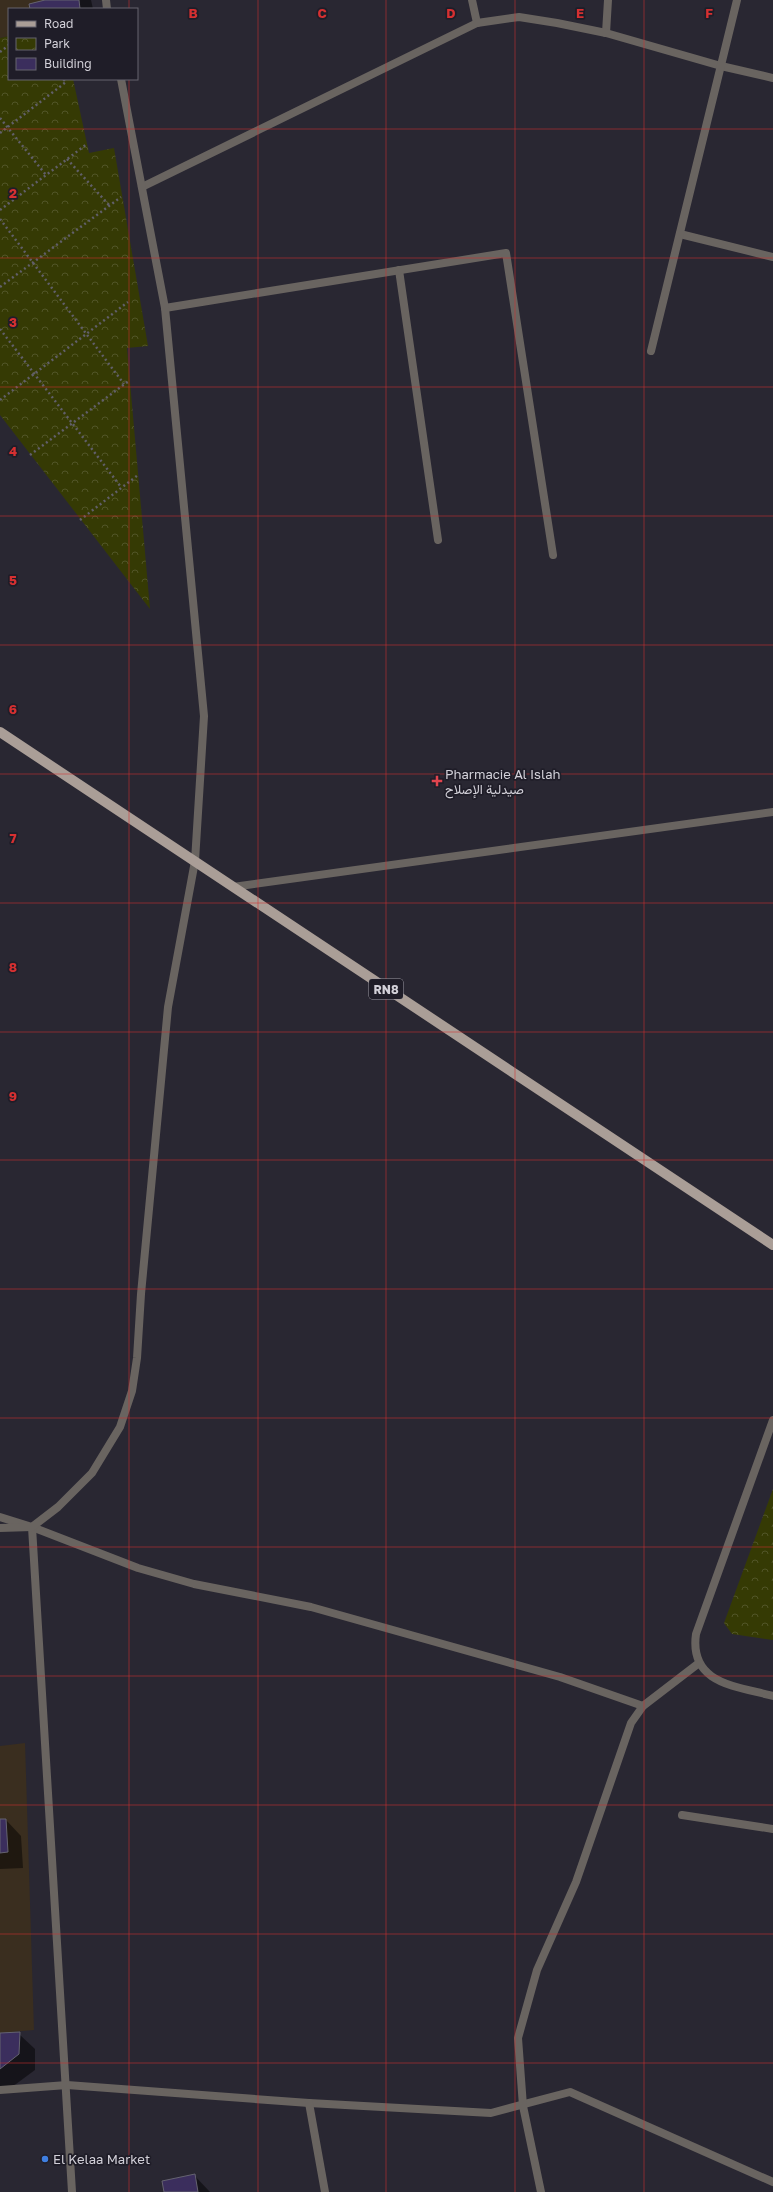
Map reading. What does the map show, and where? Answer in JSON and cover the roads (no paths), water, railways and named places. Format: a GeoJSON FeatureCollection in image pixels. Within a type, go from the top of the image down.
{"type":"FeatureCollection","features":[{"type":"Feature","properties":{"kind":"main road","name":"RN8"},"geometry":{"type":"LineString","coordinates":[[0,732],[773,1245]]}},
{"type":"Feature","properties":{"kind":"street"},"geometry":{"type":"LineString","coordinates":[[472,0],[477,23]]}},
{"type":"Feature","properties":{"kind":"street"},"geometry":{"type":"LineString","coordinates":[[606,33],[608,0]]}},
{"type":"Feature","properties":{"kind":"street"},"geometry":{"type":"LineString","coordinates":[[651,351],[737,0]]}},
{"type":"Feature","properties":{"kind":"street"},"geometry":{"type":"LineString","coordinates":[[142,187],[477,23],[519,18],[606,33],[721,66],[773,78]]}},
{"type":"Feature","properties":{"kind":"street"},"geometry":{"type":"LineString","coordinates":[[0,1528],[32,1527],[63,1502],[92,1473],[120,1427],[132,1391],[137,1358],[141,1294],[168,1008],[195,861],[204,716],[165,308],[121,80]]}},
{"type":"Feature","properties":{"kind":"street"},"geometry":{"type":"LineString","coordinates":[[680,234],[773,257]]}},
{"type":"Feature","properties":{"kind":"street"},"geometry":{"type":"LineString","coordinates":[[165,308],[506,253],[553,555]]}},
{"type":"Feature","properties":{"kind":"street"},"geometry":{"type":"LineString","coordinates":[[399,270],[438,540]]}},
{"type":"Feature","properties":{"kind":"street"},"geometry":{"type":"LineString","coordinates":[[234,887],[773,812]]}},
{"type":"Feature","properties":{"kind":"street"},"geometry":{"type":"LineString","coordinates":[[773,1420],[696,1634],[694,1646],[702,1670],[712,1678],[773,1696]]}},
{"type":"Feature","properties":{"kind":"street"},"geometry":{"type":"LineString","coordinates":[[0,1517],[32,1527],[138,1568],[194,1584],[311,1606],[560,1677],[643,1706]]}},
{"type":"Feature","properties":{"kind":"street"},"geometry":{"type":"LineString","coordinates":[[32,1527],[67,2085],[72,2192]]}},
{"type":"Feature","properties":{"kind":"street"},"geometry":{"type":"LineString","coordinates":[[541,2192],[523,2106],[518,2038],[537,1970],[576,1882],[631,1723],[643,1706],[699,1663]]}},
{"type":"Feature","properties":{"kind":"street"},"geometry":{"type":"LineString","coordinates":[[682,1815],[773,1829]]}},
{"type":"Feature","properties":{"kind":"street"},"geometry":{"type":"LineString","coordinates":[[0,2090],[67,2085],[310,2103],[491,2113],[523,2106],[570,2092],[773,2182]]}},
{"type":"Feature","properties":{"kind":"street"},"geometry":{"type":"LineString","coordinates":[[310,2103],[325,2192]]}},
{"type":"Feature","properties":{"kind":"place","name":"Pharmacie Al Islah صيدلية الإصلاح"},"geometry":{"type":"Point","coordinates":[437,781]}},
{"type":"Feature","properties":{"kind":"place","name":"El Kelaa Market"},"geometry":{"type":"Point","coordinates":[45,2159]}}]}
